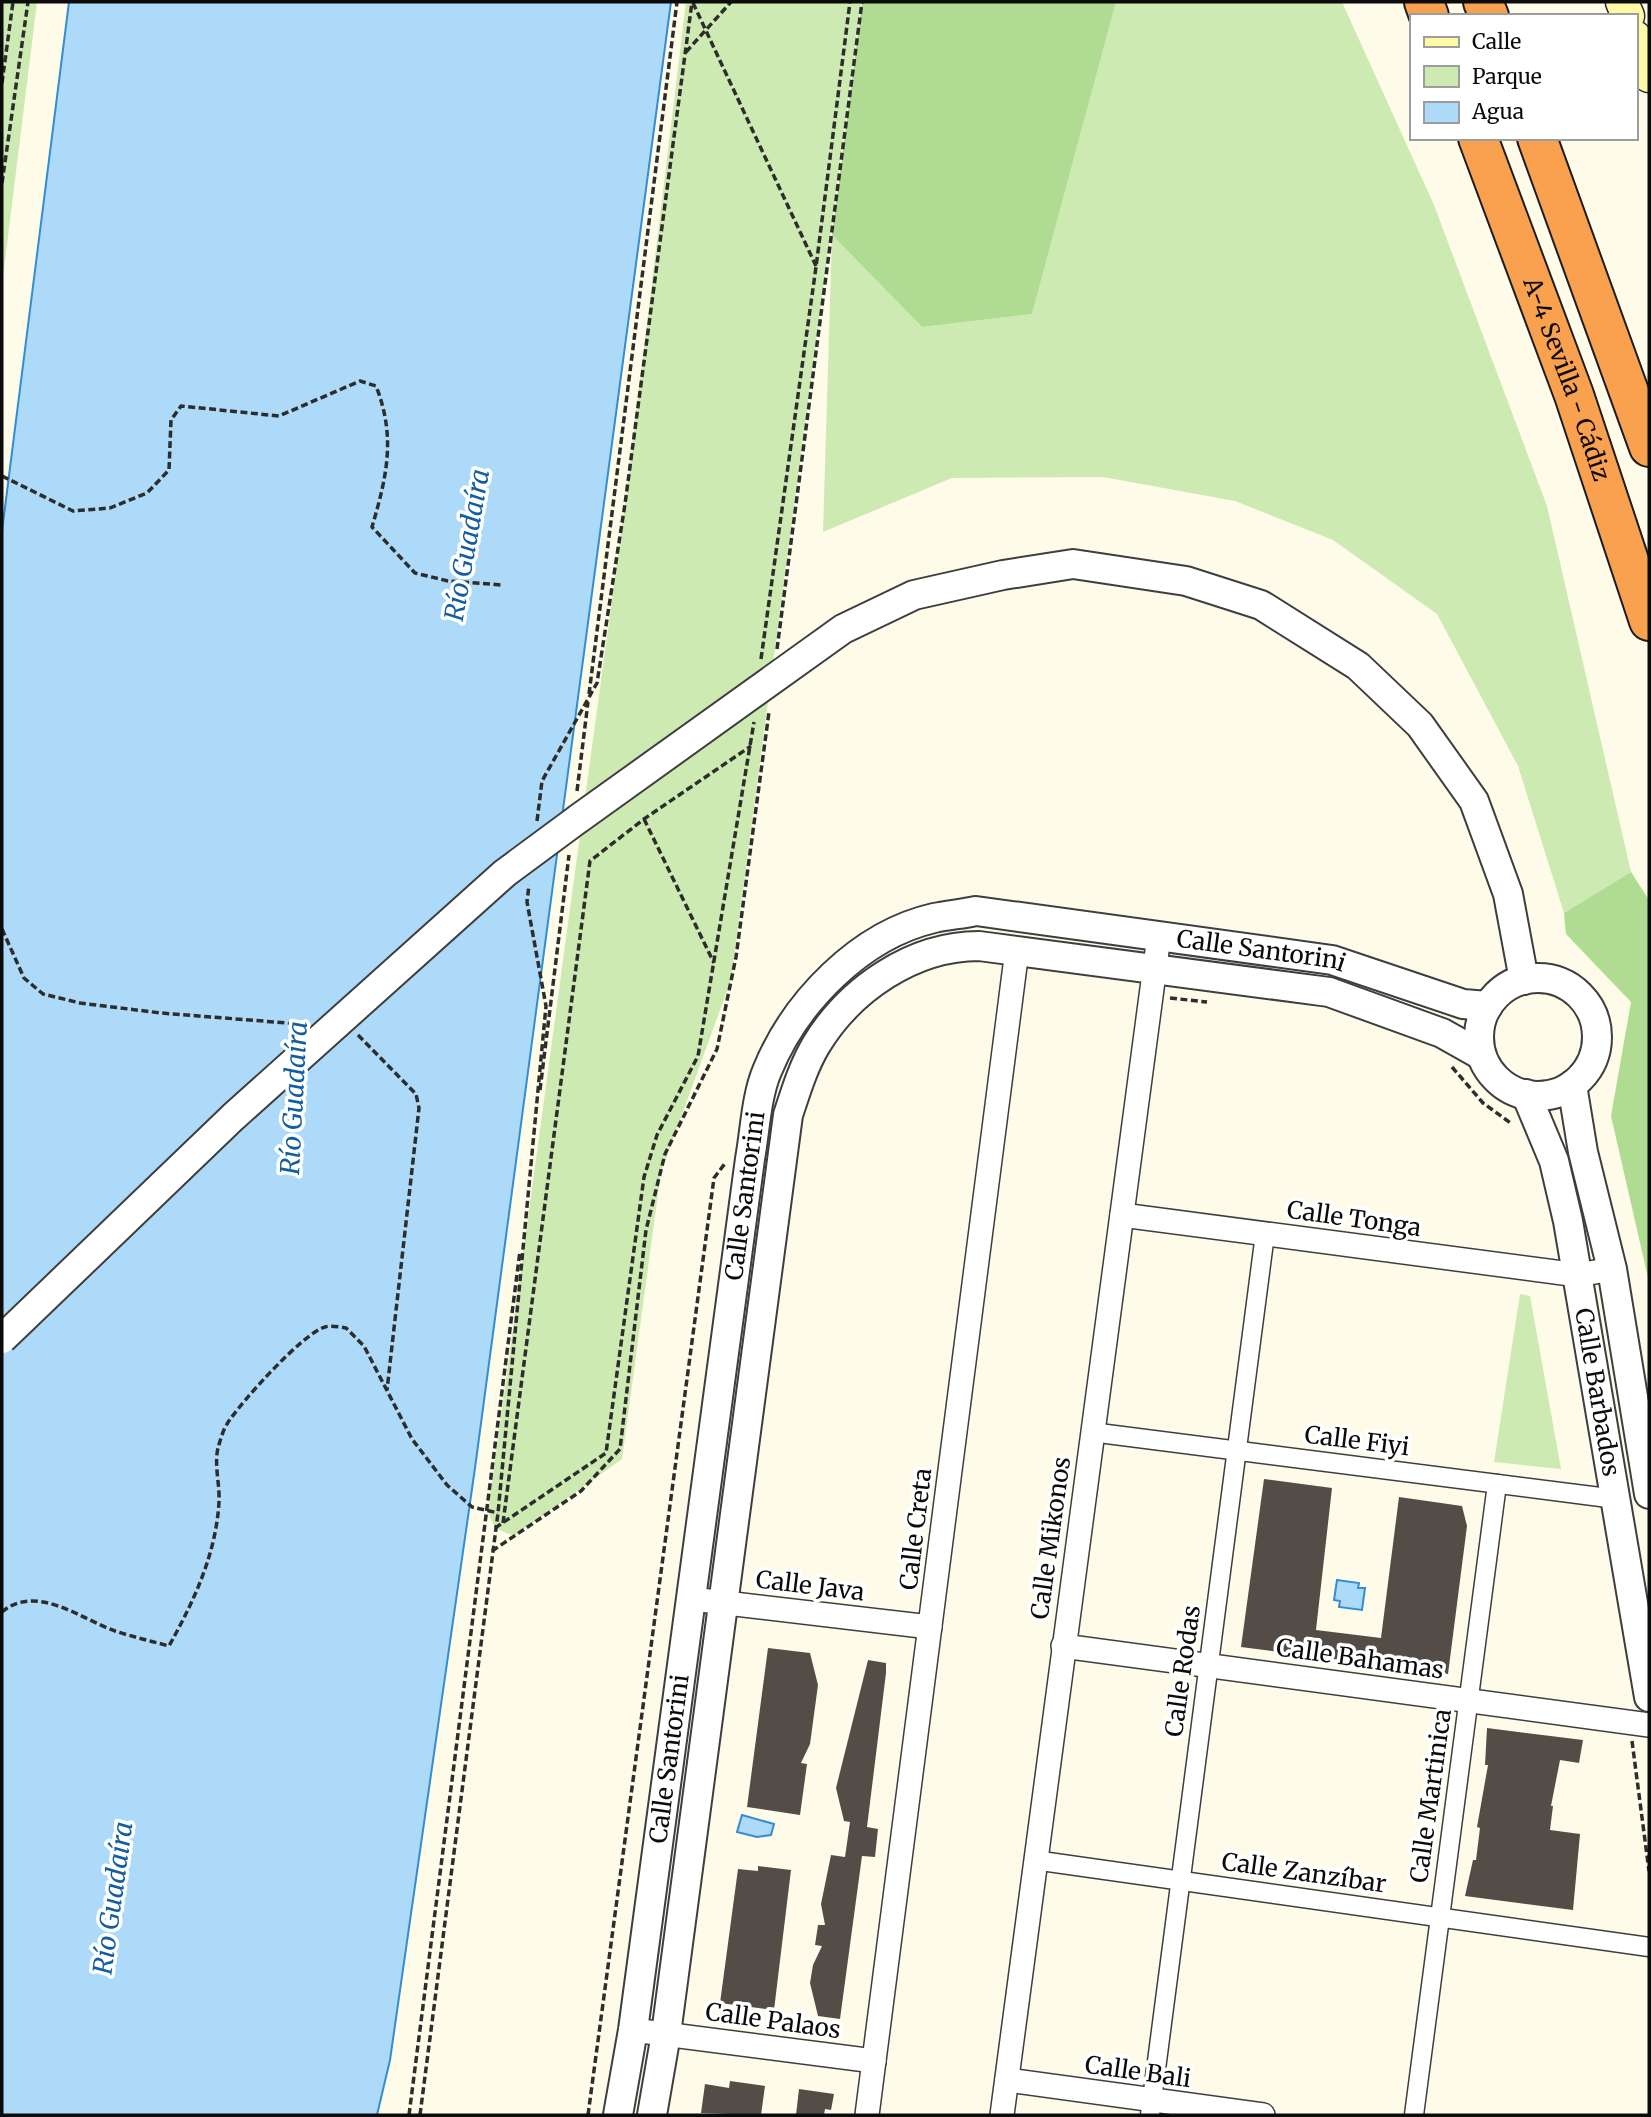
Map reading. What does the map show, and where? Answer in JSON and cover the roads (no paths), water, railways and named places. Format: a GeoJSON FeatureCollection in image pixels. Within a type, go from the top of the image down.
{"type":"FeatureCollection","features":[{"type":"Feature","properties":{"kind":"highway","name":"A-4 Sevilla - Cádiz"},"geometry":{"type":"LineString","coordinates":[[1479,140],[1574,395],[1649,621]]}},
{"type":"Feature","properties":{"kind":"highway"},"geometry":{"type":"LineString","coordinates":[[1538,140],[1649,447]]}},
{"type":"Feature","properties":{"kind":"main road"},"geometry":{"type":"LineString","coordinates":[[1637,43],[1649,76]]}},
{"type":"Feature","properties":{"kind":"street"},"geometry":{"type":"LineString","coordinates":[[2,1339],[233,1117],[578,805],[843,629],[914,595],[1003,575],[1073,564],[1186,582],[1261,605],[1358,666],[1420,724],[1475,801],[1508,894],[1524,980]]}},
{"type":"Feature","properties":{"kind":"street","name":"Calle Santorini"},"geometry":{"type":"LineString","coordinates":[[618,2115],[633,2031],[750,1159],[766,1072],[800,1010],[847,962],[905,928],[933,918],[976,912],[1332,960],[1463,1004],[1488,1006]]}},
{"type":"Feature","properties":{"kind":"street","name":"Calle Mikonos"},"geometry":{"type":"LineString","coordinates":[[1002,2115],[1159,936]]}},
{"type":"Feature","properties":{"kind":"street","name":"Calle Santorini"},"geometry":{"type":"LineString","coordinates":[[652,2115],[666,2034],[789,1115],[800,1077],[816,1045],[838,1015],[861,993],[900,965],[935,951],[961,946],[1017,950],[1329,992],[1441,1033],[1481,1055]]}},
{"type":"Feature","properties":{"kind":"street","name":"Calle Creta"},"geometry":{"type":"LineString","coordinates":[[867,2115],[1017,950]]}},
{"type":"Feature","properties":{"kind":"street"},"geometry":{"type":"LineString","coordinates":[[1545,978],[1564,984],[1580,996],[1592,1013],[1597,1032],[1595,1052],[1586,1071],[1572,1085],[1553,1094],[1526,1094],[1502,1084],[1489,1071],[1481,1055],[1481,1020],[1488,1006],[1505,988],[1524,980],[1545,978]]}},
{"type":"Feature","properties":{"kind":"street","name":"Calle Barbados"},"geometry":{"type":"LineString","coordinates":[[1572,1085],[1583,1152],[1612,1269],[1649,1494]]}},
{"type":"Feature","properties":{"kind":"street","name":"Calle Barbados"},"geometry":{"type":"LineString","coordinates":[[1526,1094],[1554,1161],[1578,1275],[1649,1697]]}},
{"type":"Feature","properties":{"kind":"street","name":"Calle Tonga"},"geometry":{"type":"LineString","coordinates":[[1122,1215],[1578,1275],[1612,1269]]}},
{"type":"Feature","properties":{"kind":"street","name":"Calle Rodas"},"geometry":{"type":"LineString","coordinates":[[1151,2108],[1265,1234]]}},
{"type":"Feature","properties":{"kind":"street","name":"Calle Fiyi"},"geometry":{"type":"LineString","coordinates":[[1091,1432],[1616,1499]]}},
{"type":"Feature","properties":{"kind":"street","name":"Calle Martinica"},"geometry":{"type":"LineString","coordinates":[[1414,2115],[1497,1484]]}},
{"type":"Feature","properties":{"kind":"street","name":"Calle Java"},"geometry":{"type":"LineString","coordinates":[[692,1599],[930,1628]]}},
{"type":"Feature","properties":{"kind":"street","name":"Calle Bahamas"},"geometry":{"type":"LineString","coordinates":[[1063,1646],[1639,1723]]}},
{"type":"Feature","properties":{"kind":"street","name":"Calle Zanzíbar"},"geometry":{"type":"LineString","coordinates":[[1034,1860],[1649,1947]]}},
{"type":"Feature","properties":{"kind":"street","name":"Calle Palaos"},"geometry":{"type":"LineString","coordinates":[[633,2031],[874,2061]]}},
{"type":"Feature","properties":{"kind":"street","name":"Calle Bali"},"geometry":{"type":"LineString","coordinates":[[1007,2080],[1151,2108],[1263,2115]]}},
{"type":"Feature","properties":{"kind":"water","name":"Río Guadaíra"},"geometry":{"type":"Polygon","coordinates":[[[69,2],[671,2],[475,1468],[390,2060],[377,2115],[2,2115],[2,531],[69,2]]]}},
{"type":"Feature","properties":{"kind":"water"},"geometry":{"type":"Polygon","coordinates":[[[1337,1580],[1359,1583],[1358,1588],[1365,1588],[1362,1610],[1339,1607],[1340,1601],[1334,1600],[1337,1580]]]}},
{"type":"Feature","properties":{"kind":"water"},"geometry":{"type":"Polygon","coordinates":[[[742,1815],[774,1824],[771,1835],[757,1837],[737,1832],[742,1815]]]}}]}
